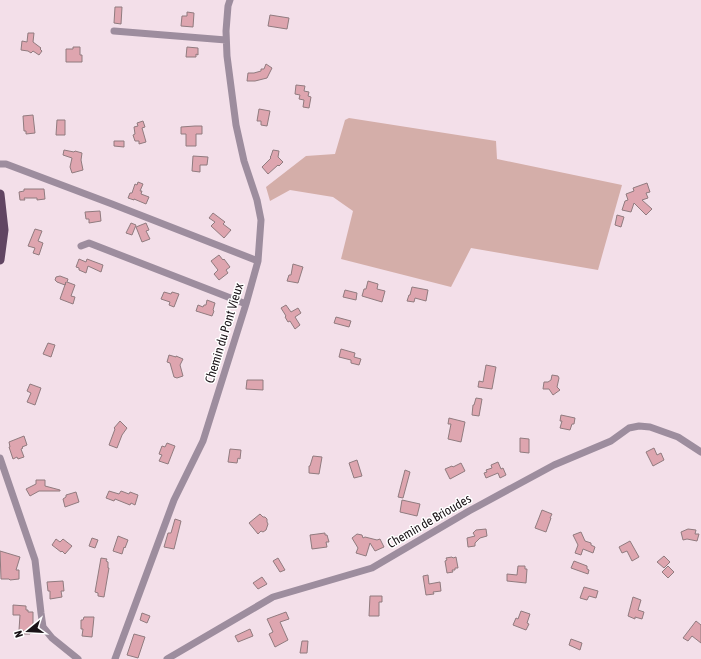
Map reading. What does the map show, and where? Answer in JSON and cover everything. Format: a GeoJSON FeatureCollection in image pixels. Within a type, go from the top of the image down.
{"type":"FeatureCollection","features":[{"type":"Feature","properties":{"kind":"main road"},"geometry":{"type":"LineString","coordinates":[[0,194],[4,230],[0,260]]}},
{"type":"Feature","properties":{"kind":"street","name":"Chemin du Pont Vieux"},"geometry":{"type":"LineString","coordinates":[[115,659],[174,500],[203,441],[258,261],[260,220],[236,125],[227,56],[226,30],[230,0]]}},
{"type":"Feature","properties":{"kind":"street"},"geometry":{"type":"LineString","coordinates":[[114,31],[226,40]]}},
{"type":"Feature","properties":{"kind":"street"},"geometry":{"type":"LineString","coordinates":[[0,164],[6,164],[105,201],[258,261]]}},
{"type":"Feature","properties":{"kind":"street"},"geometry":{"type":"LineString","coordinates":[[81,246],[89,243],[246,304]]}},
{"type":"Feature","properties":{"kind":"street","name":"Chemin de Brioudes"},"geometry":{"type":"LineString","coordinates":[[167,659],[273,597],[372,568],[470,510],[554,465],[611,441],[630,428],[639,426],[650,427],[678,438],[701,452]]}},
{"type":"Feature","properties":{"kind":"street"},"geometry":{"type":"LineString","coordinates":[[0,458],[35,560],[43,627],[52,638],[78,659]]}},
{"type":"Feature","properties":{"kind":"shaded area"},"geometry":{"type":"Polygon","coordinates":[[[349,118],[496,141],[497,159],[622,185],[598,270],[471,248],[451,287],[341,259],[353,211],[333,197],[290,190],[270,201],[266,187],[306,156],[335,154],[345,120],[349,118]]]}},
{"type":"Feature","properties":{"kind":"building"},"geometry":{"type":"Polygon","coordinates":[[[115,7],[122,7],[121,24],[114,23],[115,7]]]}},
{"type":"Feature","properties":{"kind":"building"},"geometry":{"type":"Polygon","coordinates":[[[187,12],[194,13],[193,27],[181,26],[182,16],[187,16],[187,12]]]}},
{"type":"Feature","properties":{"kind":"building"},"geometry":{"type":"Polygon","coordinates":[[[270,15],[289,18],[287,29],[268,26],[270,15]]]}},
{"type":"Feature","properties":{"kind":"building"},"geometry":{"type":"Polygon","coordinates":[[[28,33],[34,33],[33,42],[41,48],[40,49],[42,51],[39,55],[33,51],[31,53],[21,50],[22,41],[27,42],[28,33]]]}},
{"type":"Feature","properties":{"kind":"building"},"geometry":{"type":"Polygon","coordinates":[[[73,47],[80,47],[82,62],[66,62],[66,49],[73,49],[73,47]]]}},
{"type":"Feature","properties":{"kind":"building"},"geometry":{"type":"Polygon","coordinates":[[[187,47],[198,48],[198,55],[196,54],[196,57],[186,57],[187,47]]]}},
{"type":"Feature","properties":{"kind":"building"},"geometry":{"type":"Polygon","coordinates":[[[266,64],[272,68],[267,78],[247,81],[248,73],[261,71],[261,69],[264,69],[266,64]]]}},
{"type":"Feature","properties":{"kind":"building"},"geometry":{"type":"Polygon","coordinates":[[[296,85],[305,86],[304,91],[309,92],[308,96],[311,97],[309,108],[303,107],[304,100],[299,99],[300,95],[295,94],[296,85]]]}},
{"type":"Feature","properties":{"kind":"building"},"geometry":{"type":"Polygon","coordinates":[[[259,109],[270,111],[267,126],[261,125],[261,121],[257,121],[259,109]]]}},
{"type":"Feature","properties":{"kind":"building"},"geometry":{"type":"Polygon","coordinates":[[[33,115],[35,133],[26,134],[26,131],[24,131],[23,116],[33,115]]]}},
{"type":"Feature","properties":{"kind":"building"},"geometry":{"type":"Polygon","coordinates":[[[57,120],[65,120],[65,135],[56,135],[57,120]]]}},
{"type":"Feature","properties":{"kind":"building"},"geometry":{"type":"Polygon","coordinates":[[[143,121],[145,127],[142,128],[146,142],[139,144],[139,141],[135,141],[133,135],[135,134],[134,127],[138,126],[137,123],[143,121]]]}},
{"type":"Feature","properties":{"kind":"building"},"geometry":{"type":"Polygon","coordinates":[[[202,126],[202,134],[196,134],[196,146],[186,146],[186,134],[181,134],[181,127],[202,126]]]}},
{"type":"Feature","properties":{"kind":"building"},"geometry":{"type":"Polygon","coordinates":[[[114,141],[124,141],[124,147],[114,146],[114,141]]]}},
{"type":"Feature","properties":{"kind":"building"},"geometry":{"type":"Polygon","coordinates":[[[64,150],[82,153],[81,160],[83,170],[72,173],[70,167],[72,158],[63,155],[64,150]]]}},
{"type":"Feature","properties":{"kind":"building"},"geometry":{"type":"Polygon","coordinates":[[[273,150],[279,151],[278,157],[283,162],[268,174],[262,167],[271,158],[270,157],[273,150]]]}},
{"type":"Feature","properties":{"kind":"building"},"geometry":{"type":"Polygon","coordinates":[[[193,156],[208,157],[207,165],[200,165],[200,172],[192,171],[193,156]]]}},
{"type":"Feature","properties":{"kind":"building"},"geometry":{"type":"Polygon","coordinates":[[[138,182],[143,184],[140,191],[142,191],[141,194],[149,197],[146,204],[128,198],[130,193],[132,193],[135,184],[137,185],[138,182]]]}},
{"type":"Feature","properties":{"kind":"building"},"geometry":{"type":"Polygon","coordinates":[[[647,183],[650,192],[646,193],[648,198],[642,200],[652,209],[646,215],[634,203],[631,212],[622,210],[625,201],[628,200],[626,194],[634,191],[633,188],[647,183]]]}},
{"type":"Feature","properties":{"kind":"building"},"geometry":{"type":"Polygon","coordinates":[[[24,189],[44,189],[45,199],[37,200],[37,198],[24,198],[25,200],[20,200],[19,192],[24,191],[24,189]]]}},
{"type":"Feature","properties":{"kind":"building"},"geometry":{"type":"Polygon","coordinates":[[[100,211],[101,221],[89,223],[89,219],[86,219],[85,212],[100,211]]]}},
{"type":"Feature","properties":{"kind":"building"},"geometry":{"type":"Polygon","coordinates":[[[213,213],[225,222],[223,224],[231,230],[224,238],[211,226],[215,222],[209,218],[213,213]]]}},
{"type":"Feature","properties":{"kind":"building"},"geometry":{"type":"Polygon","coordinates":[[[617,215],[624,217],[621,227],[615,225],[617,215]]]}},
{"type":"Feature","properties":{"kind":"building"},"geometry":{"type":"Polygon","coordinates":[[[131,223],[136,225],[132,235],[126,233],[131,223]]]}},
{"type":"Feature","properties":{"kind":"building"},"geometry":{"type":"Polygon","coordinates":[[[146,223],[149,230],[146,231],[150,239],[142,242],[136,227],[146,223]]]}},
{"type":"Feature","properties":{"kind":"building"},"geometry":{"type":"Polygon","coordinates":[[[35,229],[42,231],[38,241],[43,243],[39,255],[33,253],[35,248],[28,246],[35,229]]]}},
{"type":"Feature","properties":{"kind":"building"},"geometry":{"type":"Polygon","coordinates":[[[219,255],[230,267],[226,270],[228,273],[219,280],[214,274],[218,270],[211,261],[219,255]]]}},
{"type":"Feature","properties":{"kind":"building"},"geometry":{"type":"Polygon","coordinates":[[[79,259],[86,262],[87,259],[103,265],[101,272],[88,266],[86,273],[79,270],[79,268],[76,267],[79,259]]]}},
{"type":"Feature","properties":{"kind":"building"},"geometry":{"type":"Polygon","coordinates":[[[293,264],[303,267],[298,283],[287,281],[289,275],[291,275],[293,264]]]}},
{"type":"Feature","properties":{"kind":"building"},"geometry":{"type":"Polygon","coordinates":[[[60,276],[68,279],[67,282],[75,285],[71,296],[75,297],[73,304],[60,299],[65,285],[55,280],[56,277],[60,276]]]}},
{"type":"Feature","properties":{"kind":"building"},"geometry":{"type":"Polygon","coordinates":[[[368,281],[378,284],[377,289],[385,291],[382,302],[362,296],[368,281]]]}},
{"type":"Feature","properties":{"kind":"building"},"geometry":{"type":"Polygon","coordinates":[[[412,287],[428,290],[426,301],[415,298],[414,302],[407,301],[412,287]]]}},
{"type":"Feature","properties":{"kind":"building"},"geometry":{"type":"Polygon","coordinates":[[[345,290],[357,293],[356,300],[343,297],[345,290]]]}},
{"type":"Feature","properties":{"kind":"building"},"geometry":{"type":"Polygon","coordinates":[[[164,292],[179,294],[174,307],[169,305],[170,302],[161,299],[164,292]]]}},
{"type":"Feature","properties":{"kind":"building"},"geometry":{"type":"Polygon","coordinates":[[[207,300],[215,303],[212,316],[196,311],[198,305],[203,307],[206,305],[207,300]]]}},
{"type":"Feature","properties":{"kind":"building"},"geometry":{"type":"Polygon","coordinates":[[[286,305],[291,312],[298,308],[301,313],[295,317],[300,325],[295,329],[290,321],[288,322],[281,308],[286,305]]]}},
{"type":"Feature","properties":{"kind":"building"},"geometry":{"type":"Polygon","coordinates":[[[336,317],[351,321],[349,327],[334,323],[336,317]]]}},
{"type":"Feature","properties":{"kind":"building"},"geometry":{"type":"Polygon","coordinates":[[[48,343],[55,345],[51,357],[43,354],[48,343]]]}},
{"type":"Feature","properties":{"kind":"building"},"geometry":{"type":"Polygon","coordinates":[[[341,349],[355,353],[354,357],[361,359],[359,365],[351,363],[351,360],[339,357],[341,349]]]}},
{"type":"Feature","properties":{"kind":"building"},"geometry":{"type":"Polygon","coordinates":[[[169,355],[183,359],[180,365],[183,376],[177,378],[174,377],[170,363],[167,362],[169,355]]]}},
{"type":"Feature","properties":{"kind":"building"},"geometry":{"type":"Polygon","coordinates":[[[486,365],[496,367],[492,389],[478,387],[479,381],[483,382],[486,365]]]}},
{"type":"Feature","properties":{"kind":"building"},"geometry":{"type":"Polygon","coordinates":[[[552,375],[558,376],[557,387],[560,390],[553,395],[549,389],[543,389],[544,382],[551,380],[552,375]]]}},
{"type":"Feature","properties":{"kind":"building"},"geometry":{"type":"Polygon","coordinates":[[[247,380],[263,380],[263,390],[246,389],[247,380]]]}},
{"type":"Feature","properties":{"kind":"building"},"geometry":{"type":"Polygon","coordinates":[[[30,384],[41,388],[35,405],[27,402],[31,393],[27,391],[30,384]]]}},
{"type":"Feature","properties":{"kind":"building"},"geometry":{"type":"Polygon","coordinates":[[[476,398],[482,399],[479,416],[472,415],[473,405],[476,398]]]}},
{"type":"Feature","properties":{"kind":"building"},"geometry":{"type":"Polygon","coordinates":[[[561,415],[575,418],[574,424],[572,424],[570,430],[560,428],[562,421],[560,421],[561,415]]]}},
{"type":"Feature","properties":{"kind":"building"},"geometry":{"type":"Polygon","coordinates":[[[449,418],[465,422],[461,442],[448,439],[451,424],[448,424],[449,418]]]}},
{"type":"Feature","properties":{"kind":"building"},"geometry":{"type":"Polygon","coordinates":[[[120,421],[127,428],[122,435],[117,448],[109,445],[115,429],[114,428],[120,421]]]}},
{"type":"Feature","properties":{"kind":"building"},"geometry":{"type":"Polygon","coordinates":[[[24,436],[27,445],[21,449],[24,457],[18,459],[17,457],[13,459],[9,442],[24,436]]]}},
{"type":"Feature","properties":{"kind":"building"},"geometry":{"type":"Polygon","coordinates":[[[520,438],[529,439],[529,453],[520,452],[520,438]]]}},
{"type":"Feature","properties":{"kind":"building"},"geometry":{"type":"Polygon","coordinates":[[[167,443],[175,446],[168,464],[159,461],[162,455],[159,454],[162,446],[165,447],[167,443]]]}},
{"type":"Feature","properties":{"kind":"building"},"geometry":{"type":"Polygon","coordinates":[[[654,448],[657,455],[661,453],[664,460],[653,466],[646,452],[654,448]]]}},
{"type":"Feature","properties":{"kind":"building"},"geometry":{"type":"Polygon","coordinates":[[[230,449],[241,450],[240,459],[238,458],[237,463],[228,462],[230,449]]]}},
{"type":"Feature","properties":{"kind":"building"},"geometry":{"type":"Polygon","coordinates":[[[313,456],[322,457],[319,474],[309,473],[309,466],[313,456]]]}},
{"type":"Feature","properties":{"kind":"building"},"geometry":{"type":"Polygon","coordinates":[[[357,460],[362,476],[354,478],[349,463],[357,460]]]}},
{"type":"Feature","properties":{"kind":"building"},"geometry":{"type":"Polygon","coordinates":[[[498,462],[506,475],[500,478],[498,473],[486,478],[484,473],[487,472],[486,470],[492,468],[491,465],[498,462]]]}},
{"type":"Feature","properties":{"kind":"building"},"geometry":{"type":"Polygon","coordinates":[[[461,463],[465,471],[450,479],[445,469],[461,463]]]}},
{"type":"Feature","properties":{"kind":"building"},"geometry":{"type":"Polygon","coordinates":[[[405,470],[410,472],[403,498],[398,497],[405,470]]]}},
{"type":"Feature","properties":{"kind":"building"},"geometry":{"type":"Polygon","coordinates":[[[36,480],[45,480],[45,486],[60,491],[39,491],[30,496],[26,489],[36,484],[36,480]]]}},
{"type":"Feature","properties":{"kind":"building"},"geometry":{"type":"Polygon","coordinates":[[[109,491],[119,494],[121,491],[129,494],[130,492],[138,495],[135,505],[106,498],[109,491]]]}},
{"type":"Feature","properties":{"kind":"building"},"geometry":{"type":"Polygon","coordinates":[[[76,492],[79,502],[65,507],[63,499],[66,495],[76,492]]]}},
{"type":"Feature","properties":{"kind":"building"},"geometry":{"type":"Polygon","coordinates":[[[402,500],[420,504],[417,516],[400,512],[402,500]]]}},
{"type":"Feature","properties":{"kind":"building"},"geometry":{"type":"Polygon","coordinates":[[[542,510],[552,514],[546,532],[535,528],[542,510]]]}},
{"type":"Feature","properties":{"kind":"building"},"geometry":{"type":"Polygon","coordinates":[[[260,514],[267,519],[268,524],[266,530],[263,532],[261,531],[258,534],[249,523],[260,514]]]}},
{"type":"Feature","properties":{"kind":"building"},"geometry":{"type":"Polygon","coordinates":[[[175,519],[181,521],[174,549],[164,547],[168,533],[171,533],[175,519]]]}},
{"type":"Feature","properties":{"kind":"building"},"geometry":{"type":"Polygon","coordinates":[[[486,529],[487,536],[480,538],[475,543],[475,546],[468,547],[467,538],[475,536],[473,533],[476,530],[486,529]]]}},
{"type":"Feature","properties":{"kind":"building"},"geometry":{"type":"Polygon","coordinates":[[[688,529],[696,530],[695,534],[699,534],[697,541],[687,539],[683,540],[681,532],[688,529]]]}},
{"type":"Feature","properties":{"kind":"building"},"geometry":{"type":"Polygon","coordinates":[[[581,532],[585,541],[591,543],[591,545],[595,547],[593,553],[583,549],[581,555],[575,553],[578,545],[573,535],[581,532]]]}},
{"type":"Feature","properties":{"kind":"building"},"geometry":{"type":"Polygon","coordinates":[[[325,533],[329,542],[326,542],[327,547],[312,549],[310,535],[325,533]]]}},
{"type":"Feature","properties":{"kind":"building"},"geometry":{"type":"Polygon","coordinates":[[[357,534],[362,535],[363,538],[380,539],[384,547],[375,551],[370,543],[366,556],[356,553],[358,548],[352,538],[357,534]]]}},
{"type":"Feature","properties":{"kind":"building"},"geometry":{"type":"Polygon","coordinates":[[[118,536],[128,540],[122,554],[113,551],[118,536]]]}},
{"type":"Feature","properties":{"kind":"building"},"geometry":{"type":"Polygon","coordinates":[[[92,538],[98,540],[95,548],[89,546],[92,538]]]}},
{"type":"Feature","properties":{"kind":"building"},"geometry":{"type":"Polygon","coordinates":[[[56,539],[60,542],[63,539],[72,546],[65,554],[52,545],[56,539]]]}},
{"type":"Feature","properties":{"kind":"building"},"geometry":{"type":"Polygon","coordinates":[[[630,541],[639,557],[632,561],[627,551],[622,553],[619,547],[630,541]]]}},
{"type":"Feature","properties":{"kind":"building"},"geometry":{"type":"Polygon","coordinates":[[[0,551],[20,557],[16,570],[19,570],[19,579],[1,579],[0,551]]]}},
{"type":"Feature","properties":{"kind":"building"},"geometry":{"type":"Polygon","coordinates":[[[664,556],[670,562],[664,568],[657,562],[664,556]]]}},
{"type":"Feature","properties":{"kind":"building"},"geometry":{"type":"Polygon","coordinates":[[[456,557],[458,568],[452,570],[453,572],[447,573],[445,561],[447,560],[446,558],[456,557]]]}},
{"type":"Feature","properties":{"kind":"building"},"geometry":{"type":"Polygon","coordinates":[[[101,558],[107,559],[106,561],[108,562],[109,568],[104,597],[98,596],[98,593],[95,592],[101,558]]]}},
{"type":"Feature","properties":{"kind":"building"},"geometry":{"type":"Polygon","coordinates":[[[278,558],[285,570],[280,572],[273,561],[278,558]]]}},
{"type":"Feature","properties":{"kind":"building"},"geometry":{"type":"Polygon","coordinates":[[[574,561],[587,566],[587,569],[589,570],[588,574],[571,568],[574,561]]]}},
{"type":"Feature","properties":{"kind":"building"},"geometry":{"type":"Polygon","coordinates":[[[518,566],[525,566],[525,569],[527,569],[526,583],[507,581],[507,574],[517,575],[518,566]]]}},
{"type":"Feature","properties":{"kind":"building"},"geometry":{"type":"Polygon","coordinates":[[[668,566],[674,572],[668,578],[662,572],[668,566]]]}},
{"type":"Feature","properties":{"kind":"building"},"geometry":{"type":"Polygon","coordinates":[[[428,575],[429,584],[440,582],[441,591],[426,595],[423,576],[428,575]]]}},
{"type":"Feature","properties":{"kind":"building"},"geometry":{"type":"Polygon","coordinates":[[[262,577],[267,584],[258,589],[253,583],[262,577]]]}},
{"type":"Feature","properties":{"kind":"building"},"geometry":{"type":"Polygon","coordinates":[[[63,581],[64,591],[61,591],[62,597],[50,599],[50,591],[48,591],[47,582],[63,581]]]}},
{"type":"Feature","properties":{"kind":"building"},"geometry":{"type":"Polygon","coordinates":[[[584,587],[598,591],[596,598],[589,596],[587,600],[580,598],[584,587]]]}},
{"type":"Feature","properties":{"kind":"building"},"geometry":{"type":"Polygon","coordinates":[[[370,596],[382,596],[382,602],[379,602],[379,616],[369,616],[370,596]]]}},
{"type":"Feature","properties":{"kind":"building"},"geometry":{"type":"Polygon","coordinates":[[[633,597],[641,600],[638,610],[644,612],[642,619],[635,617],[635,619],[628,616],[633,597]]]}},
{"type":"Feature","properties":{"kind":"building"},"geometry":{"type":"Polygon","coordinates":[[[13,605],[26,606],[26,610],[28,610],[28,612],[33,612],[33,633],[24,634],[24,631],[19,630],[20,615],[13,615],[13,605]]]}},
{"type":"Feature","properties":{"kind":"building"},"geometry":{"type":"Polygon","coordinates":[[[521,611],[530,614],[527,623],[529,624],[526,630],[513,625],[516,618],[518,619],[521,611]]]}},
{"type":"Feature","properties":{"kind":"building"},"geometry":{"type":"Polygon","coordinates":[[[286,612],[289,619],[280,622],[288,640],[275,647],[269,634],[273,632],[267,619],[286,612]]]}},
{"type":"Feature","properties":{"kind":"building"},"geometry":{"type":"Polygon","coordinates":[[[142,613],[150,616],[147,623],[140,620],[142,613]]]}},
{"type":"Feature","properties":{"kind":"building"},"geometry":{"type":"Polygon","coordinates":[[[84,617],[94,617],[92,637],[82,636],[83,629],[81,629],[81,620],[83,620],[84,617]]]}},
{"type":"Feature","properties":{"kind":"building"},"geometry":{"type":"Polygon","coordinates":[[[696,621],[701,625],[701,643],[692,636],[688,641],[683,638],[696,621]]]}},
{"type":"Feature","properties":{"kind":"building"},"geometry":{"type":"Polygon","coordinates":[[[250,629],[253,636],[238,642],[235,636],[250,629]]]}},
{"type":"Feature","properties":{"kind":"building"},"geometry":{"type":"Polygon","coordinates":[[[134,634],[145,637],[138,658],[127,655],[134,634]]]}},
{"type":"Feature","properties":{"kind":"building"},"geometry":{"type":"Polygon","coordinates":[[[571,639],[582,643],[580,650],[569,645],[571,639]]]}},
{"type":"Feature","properties":{"kind":"building"},"geometry":{"type":"Polygon","coordinates":[[[302,641],[308,641],[307,653],[300,653],[302,641]]]}}]}
